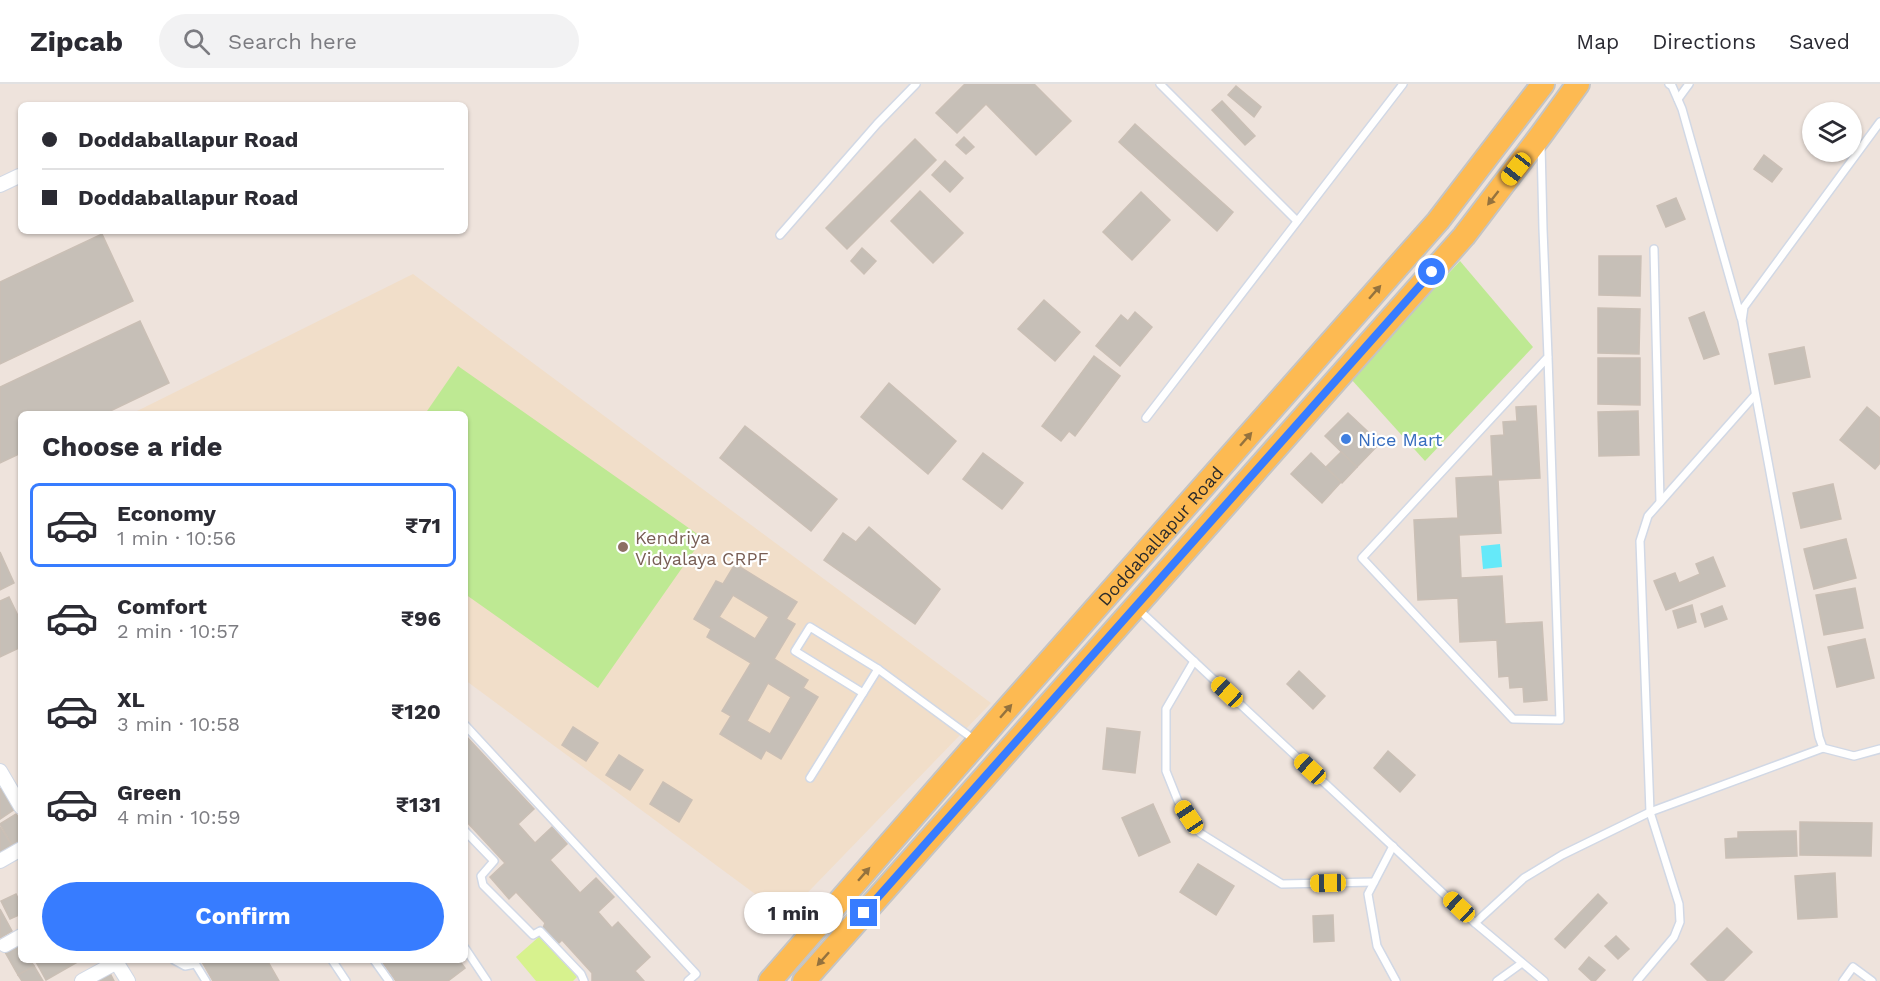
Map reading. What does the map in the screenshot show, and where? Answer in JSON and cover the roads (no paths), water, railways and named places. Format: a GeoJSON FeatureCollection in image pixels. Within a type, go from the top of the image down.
{"type":"FeatureCollection","features":[{"type":"Feature","properties":{"kind":"main road","name":"Doddaballapur Road"},"geometry":{"type":"LineString","coordinates":[[771,981],[1438,221],[1543,84]]}},
{"type":"Feature","properties":{"kind":"main road","name":"Doddaballapur Road"},"geometry":{"type":"LineString","coordinates":[[804,981],[1464,236],[1578,84]]}},
{"type":"Feature","properties":{"kind":"street"},"geometry":{"type":"LineString","coordinates":[[0,185],[18,176]]}},
{"type":"Feature","properties":{"kind":"street"},"geometry":{"type":"LineString","coordinates":[[2,778],[18,802]]}},
{"type":"Feature","properties":{"kind":"street"},"geometry":{"type":"LineString","coordinates":[[0,861],[18,851]]}},
{"type":"Feature","properties":{"kind":"street"},"geometry":{"type":"LineString","coordinates":[[5,945],[18,938]]}},
{"type":"Feature","properties":{"kind":"street"},"geometry":{"type":"LineString","coordinates":[[82,981],[113,963]]}},
{"type":"Feature","properties":{"kind":"street"},"geometry":{"type":"LineString","coordinates":[[117,963],[128,981]]}},
{"type":"Feature","properties":{"kind":"lane"},"geometry":{"type":"LineString","coordinates":[[780,235],[877,124],[916,84]]}},
{"type":"Feature","properties":{"kind":"lane"},"geometry":{"type":"LineString","coordinates":[[1160,84],[1297,220]]}},
{"type":"Feature","properties":{"kind":"lane"},"geometry":{"type":"LineString","coordinates":[[1146,418],[1403,84]]}},
{"type":"Feature","properties":{"kind":"lane"},"geometry":{"type":"LineString","coordinates":[[1669,84],[1682,109],[1742,321],[1819,737],[1823,748]]}},
{"type":"Feature","properties":{"kind":"lane"},"geometry":{"type":"LineString","coordinates":[[1678,99],[1689,84]]}},
{"type":"Feature","properties":{"kind":"lane"},"geometry":{"type":"LineString","coordinates":[[1742,321],[1744,307],[1880,122]]}},
{"type":"Feature","properties":{"kind":"lane"},"geometry":{"type":"LineString","coordinates":[[1541,135],[1542,230],[1548,357],[1552,462],[1560,720],[1513,718],[1362,558],[1548,357]]}},
{"type":"Feature","properties":{"kind":"lane"},"geometry":{"type":"LineString","coordinates":[[1654,249],[1660,502]]}},
{"type":"Feature","properties":{"kind":"lane"},"geometry":{"type":"LineString","coordinates":[[1637,981],[1674,937],[1680,922],[1678,904],[1650,812],[1640,541],[1648,516],[1755,394]]}},
{"type":"Feature","properties":{"kind":"lane"},"geometry":{"type":"LineString","coordinates":[[1135,606],[1393,846],[1544,981]]}},
{"type":"Feature","properties":{"kind":"lane"},"geometry":{"type":"LineString","coordinates":[[863,693],[795,651],[810,627],[878,669],[978,743]]}},
{"type":"Feature","properties":{"kind":"lane"},"geometry":{"type":"LineString","coordinates":[[1194,662],[1166,709],[1166,771],[1178,801],[1200,833],[1282,884],[1374,882]]}},
{"type":"Feature","properties":{"kind":"lane"},"geometry":{"type":"LineString","coordinates":[[810,778],[878,669]]}},
{"type":"Feature","properties":{"kind":"lane"},"geometry":{"type":"LineString","coordinates":[[468,728],[696,974],[688,981]]}},
{"type":"Feature","properties":{"kind":"lane"},"geometry":{"type":"LineString","coordinates":[[1476,922],[1524,878],[1562,855],[1650,812],[1823,748],[1854,756],[1880,749]]}},
{"type":"Feature","properties":{"kind":"lane"},"geometry":{"type":"LineString","coordinates":[[468,834],[494,861],[481,876],[483,885],[533,935],[540,931],[581,974],[584,981]]}},
{"type":"Feature","properties":{"kind":"lane"},"geometry":{"type":"LineString","coordinates":[[1393,846],[1368,894],[1377,946],[1396,981]]}},
{"type":"Feature","properties":{"kind":"lane"},"geometry":{"type":"LineString","coordinates":[[468,952],[487,981]]}},
{"type":"Feature","properties":{"kind":"lane"},"geometry":{"type":"LineString","coordinates":[[195,963],[206,981]]}},
{"type":"Feature","properties":{"kind":"lane"},"geometry":{"type":"LineString","coordinates":[[334,963],[346,981]]}},
{"type":"Feature","properties":{"kind":"lane"},"geometry":{"type":"LineString","coordinates":[[376,963],[389,981]]}},
{"type":"Feature","properties":{"kind":"lane"},"geometry":{"type":"LineString","coordinates":[[1497,981],[1522,963]]}},
{"type":"Feature","properties":{"kind":"lane"},"geometry":{"type":"LineString","coordinates":[[1843,981],[1853,967],[1872,981]]}},
{"type":"Feature","properties":{"kind":"water"},"geometry":{"type":"Polygon","coordinates":[[[1500,544],[1502,567],[1483,569],[1481,546],[1500,544]]]}},
{"type":"Feature","properties":{"kind":"place","name":"Nice Mart"},"geometry":{"type":"Point","coordinates":[1346,439]}},
{"type":"Feature","properties":{"kind":"place","name":"Kendriya Vidyalaya CRPF"},"geometry":{"type":"Point","coordinates":[623,547]}}]}
